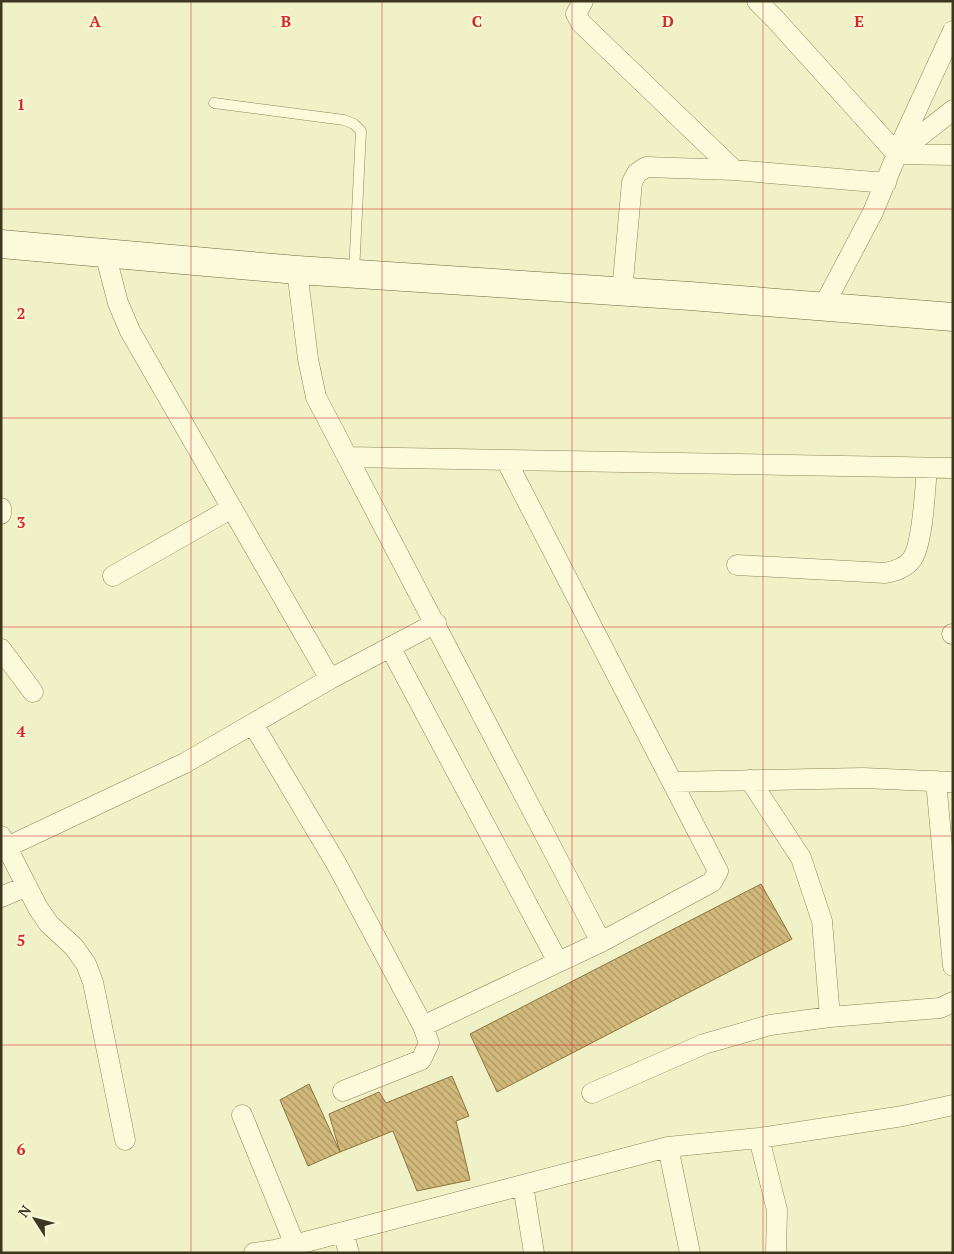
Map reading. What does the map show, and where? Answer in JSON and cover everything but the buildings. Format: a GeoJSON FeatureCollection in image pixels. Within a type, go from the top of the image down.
{"type":"FeatureCollection","features":[{"type":"Feature","properties":{"kind":"main road"},"geometry":{"type":"LineString","coordinates":[[1,244],[297,270],[622,292],[953,318]]}},
{"type":"Feature","properties":{"kind":"street"},"geometry":{"type":"LineString","coordinates":[[583,1],[576,14],[581,24],[734,170]]}},
{"type":"Feature","properties":{"kind":"street"},"geometry":{"type":"LineString","coordinates":[[757,1],[776,19],[896,154],[953,155]]}},
{"type":"Feature","properties":{"kind":"street"},"geometry":{"type":"LineString","coordinates":[[823,307],[886,183],[896,154],[953,31]]}},
{"type":"Feature","properties":{"kind":"street"},"geometry":{"type":"LineString","coordinates":[[896,154],[953,110]]}},
{"type":"Feature","properties":{"kind":"street"},"geometry":{"type":"LineString","coordinates":[[622,292],[632,182],[637,173],[646,168],[734,170],[886,183]]}},
{"type":"Feature","properties":{"kind":"street"},"geometry":{"type":"LineString","coordinates":[[105,253],[118,302],[130,330],[330,679]]}},
{"type":"Feature","properties":{"kind":"street"},"geometry":{"type":"LineString","coordinates":[[297,270],[308,359],[316,397],[436,623],[601,942]]}},
{"type":"Feature","properties":{"kind":"street"},"geometry":{"type":"LineString","coordinates":[[347,457],[953,468]]}},
{"type":"Feature","properties":{"kind":"street"},"geometry":{"type":"LineString","coordinates":[[423,1026],[601,942],[712,882],[718,871],[674,782],[506,460]]}},
{"type":"Feature","properties":{"kind":"street"},"geometry":{"type":"LineString","coordinates":[[737,565],[885,573],[900,570],[912,560],[918,546],[928,468]]}},
{"type":"Feature","properties":{"kind":"street"},"geometry":{"type":"LineString","coordinates":[[1,508],[1,514]]}},
{"type":"Feature","properties":{"kind":"street"},"geometry":{"type":"LineString","coordinates":[[113,576],[232,508]]}},
{"type":"Feature","properties":{"kind":"street"},"geometry":{"type":"LineString","coordinates":[[125,1140],[93,982],[86,964],[74,947],[49,924],[4,842],[185,763],[330,679],[436,623]]}},
{"type":"Feature","properties":{"kind":"street"},"geometry":{"type":"LineString","coordinates":[[390,647],[558,962]]}},
{"type":"Feature","properties":{"kind":"street"},"geometry":{"type":"LineString","coordinates":[[1,649],[33,692]]}},
{"type":"Feature","properties":{"kind":"street"},"geometry":{"type":"LineString","coordinates":[[254,724],[336,864],[423,1026],[429,1043],[421,1060],[343,1091]]}},
{"type":"Feature","properties":{"kind":"street"},"geometry":{"type":"LineString","coordinates":[[674,782],[863,778],[945,781],[953,966]]}},
{"type":"Feature","properties":{"kind":"street"},"geometry":{"type":"LineString","coordinates":[[750,780],[801,858],[822,921],[830,1017]]}},
{"type":"Feature","properties":{"kind":"street"},"geometry":{"type":"LineString","coordinates":[[1,897],[27,886]]}},
{"type":"Feature","properties":{"kind":"street"},"geometry":{"type":"LineString","coordinates":[[592,1093],[704,1044],[770,1025],[830,1017],[940,1008],[953,1002]]}},
{"type":"Feature","properties":{"kind":"street"},"geometry":{"type":"LineString","coordinates":[[254,1253],[295,1245],[668,1147],[759,1138],[903,1116],[953,1105]]}},
{"type":"Feature","properties":{"kind":"street"},"geometry":{"type":"LineString","coordinates":[[242,1115],[295,1245]]}},
{"type":"Feature","properties":{"kind":"street"},"geometry":{"type":"LineString","coordinates":[[759,1138],[778,1210],[776,1253]]}},
{"type":"Feature","properties":{"kind":"street"},"geometry":{"type":"LineString","coordinates":[[668,1147],[690,1253]]}},
{"type":"Feature","properties":{"kind":"street"},"geometry":{"type":"LineString","coordinates":[[523,1185],[534,1253]]}},
{"type":"Feature","properties":{"kind":"street"},"geometry":{"type":"LineString","coordinates":[[343,1232],[349,1253]]}},
{"type":"Feature","properties":{"kind":"lane"},"geometry":{"type":"LineString","coordinates":[[214,103],[344,120],[354,124],[361,131],[354,274]]}}]}
